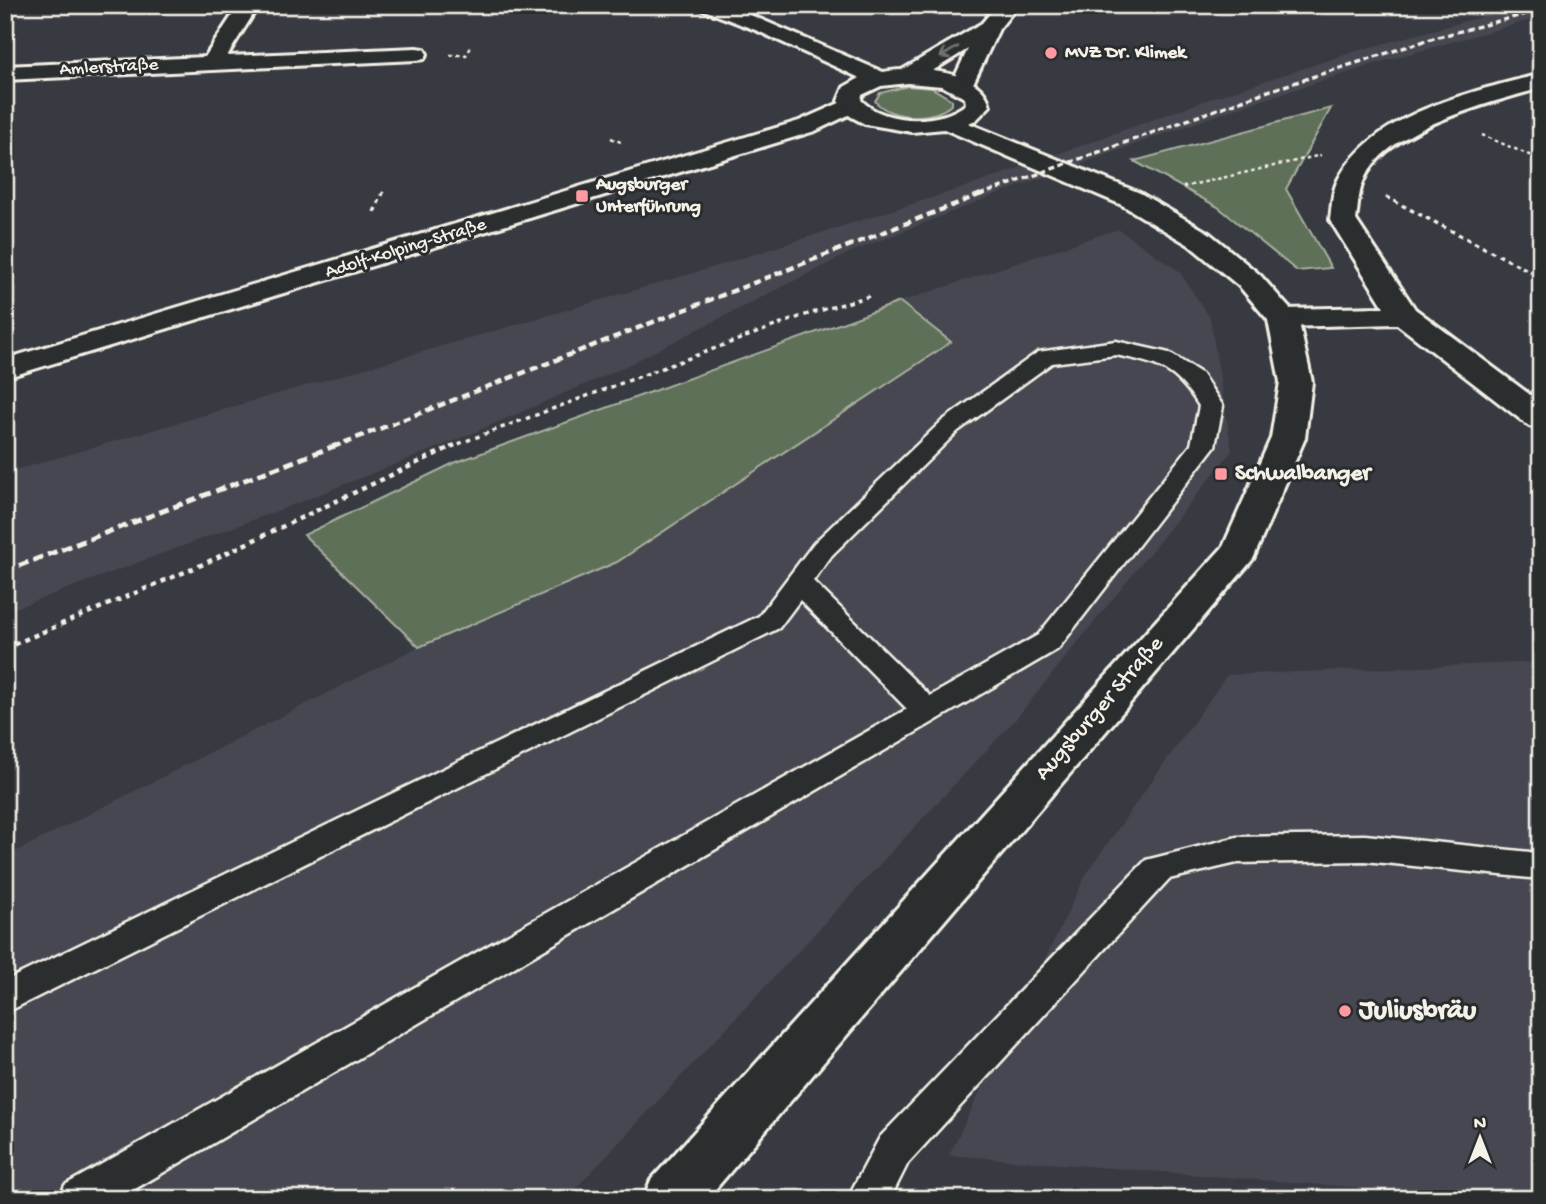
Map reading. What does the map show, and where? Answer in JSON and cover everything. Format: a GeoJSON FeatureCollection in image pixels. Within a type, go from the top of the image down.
{"type":"FeatureCollection","features":[{"type":"Feature","properties":{"kind":"street"},"geometry":{"type":"LineString","coordinates":[[212,63],[249,5]]}},
{"type":"Feature","properties":{"kind":"street"},"geometry":{"type":"LineString","coordinates":[[708,5],[765,27],[881,79]]}},
{"type":"Feature","properties":{"kind":"street"},"geometry":{"type":"LineString","coordinates":[[962,86],[989,27],[1006,7]]}},
{"type":"Feature","properties":{"kind":"street"},"geometry":{"type":"LineString","coordinates":[[908,76],[989,27]]}},
{"type":"Feature","properties":{"kind":"street","name":"Amlerstraße"},"geometry":{"type":"LineString","coordinates":[[5,73],[416,54]]}},
{"type":"Feature","properties":{"kind":"street"},"geometry":{"type":"LineString","coordinates":[[894,123],[860,113],[849,101],[852,92],[863,84],[908,76],[938,79],[962,86],[970,90],[979,101],[978,106],[957,119],[1030,159],[1130,199],[1199,239],[1250,281],[1283,318],[1404,315]]}},
{"type":"Feature","properties":{"kind":"street"},"geometry":{"type":"LineString","coordinates":[[1541,81],[1406,127],[1380,143],[1352,178],[1343,220],[1404,315],[1541,419]]}},
{"type":"Feature","properties":{"kind":"street","name":"Adolf-Kolping-Straße"},"geometry":{"type":"LineString","coordinates":[[5,369],[807,126],[851,105]]}},
{"type":"Feature","properties":{"kind":"street","name":"Adolf-Kolping-Straße"},"geometry":{"type":"LineString","coordinates":[[807,126],[957,119]]}},
{"type":"Feature","properties":{"kind":"street","name":"Augsburger Straße"},"geometry":{"type":"LineString","coordinates":[[671,1199],[1240,551],[1288,438],[1296,382],[1283,318]]}},
{"type":"Feature","properties":{"kind":"lane"},"geometry":{"type":"LineString","coordinates":[[5,998],[769,622],[822,549],[950,426],[1046,357],[1116,348],[1161,358],[1193,378],[1211,406],[1203,446],[1048,642],[80,1199]]}},
{"type":"Feature","properties":{"kind":"lane"},"geometry":{"type":"LineString","coordinates":[[798,582],[928,711]]}},
{"type":"Feature","properties":{"kind":"lane"},"geometry":{"type":"LineString","coordinates":[[868,1199],[894,1150],[1158,869],[1237,850],[1365,848],[1530,865]]}},
{"type":"Feature","properties":{"kind":"path"},"geometry":{"type":"LineString","coordinates":[[856,5],[913,11],[1006,7]]}},
{"type":"Feature","properties":{"kind":"path"},"geometry":{"type":"LineString","coordinates":[[1436,116],[1541,160]]}},
{"type":"Feature","properties":{"kind":"path"},"geometry":{"type":"LineString","coordinates":[[1130,199],[1309,159],[1342,148],[1380,143]]}},
{"type":"Feature","properties":{"kind":"path"},"geometry":{"type":"LineString","coordinates":[[1352,178],[1541,277]]}},
{"type":"Feature","properties":{"kind":"path"},"geometry":{"type":"LineString","coordinates":[[374,212],[384,191]]}},
{"type":"Feature","properties":{"kind":"path"},"geometry":{"type":"LineString","coordinates":[[5,648],[199,566],[445,449],[802,316],[873,295]]}},
{"type":"Feature","properties":{"kind":"shaded area"},"geometry":{"type":"Polygon","coordinates":[[[1525,5],[1541,5],[1541,17],[1384,61],[1237,108],[997,194],[851,252],[616,371],[452,442],[282,509],[5,612],[5,473],[714,267],[975,184],[1215,97],[1360,50],[1525,5]]]}},
{"type":"Feature","properties":{"kind":"shaded area"},"geometry":{"type":"Polygon","coordinates":[[[1118,229],[1179,271],[1210,318],[1232,451],[1015,720],[566,1199],[5,1199],[5,857],[418,647],[617,562],[950,342],[900,302],[1118,229]]]}},
{"type":"Feature","properties":{"kind":"shaded area","name":"Juliusbräu"},"geometry":{"type":"Polygon","coordinates":[[[1541,662],[1541,1199],[1501,1199],[949,1155],[1088,871],[1227,675],[1541,662]]]}},
{"type":"Feature","properties":{"kind":"green space"},"geometry":{"type":"Polygon","coordinates":[[[908,86],[932,88],[952,100],[952,104],[935,113],[913,116],[891,112],[875,101],[880,93],[908,86]]]}},
{"type":"Feature","properties":{"kind":"green space"},"geometry":{"type":"Polygon","coordinates":[[[1331,108],[1286,189],[1331,268],[1297,271],[1218,207],[1134,161],[1331,108]]]}},
{"type":"Feature","properties":{"kind":"green space"},"geometry":{"type":"Polygon","coordinates":[[[900,302],[951,342],[617,562],[419,647],[304,535],[454,463],[900,302]]]}},
{"type":"Feature","properties":{"kind":"railway"},"geometry":{"type":"LineString","coordinates":[[980,195],[1262,93],[1434,38],[1541,10]]}},
{"type":"Feature","properties":{"kind":"railway"},"geometry":{"type":"LineString","coordinates":[[333,447],[984,193]]}},
{"type":"Feature","properties":{"kind":"railway"},"geometry":{"type":"LineString","coordinates":[[5,571],[337,445]]}},
{"type":"Feature","properties":{"kind":"place","name":"MVZ Dr. Klimek"},"geometry":{"type":"Point","coordinates":[1051,53]}},
{"type":"Feature","properties":{"kind":"place","name":"Augsburger Unterführung"},"geometry":{"type":"Point","coordinates":[582,196]}},
{"type":"Feature","properties":{"kind":"place","name":"Schwalbanger"},"geometry":{"type":"Point","coordinates":[1221,474]}},
{"type":"Feature","properties":{"kind":"place","name":"Juliusbräu"},"geometry":{"type":"Point","coordinates":[1345,1011]}}]}
